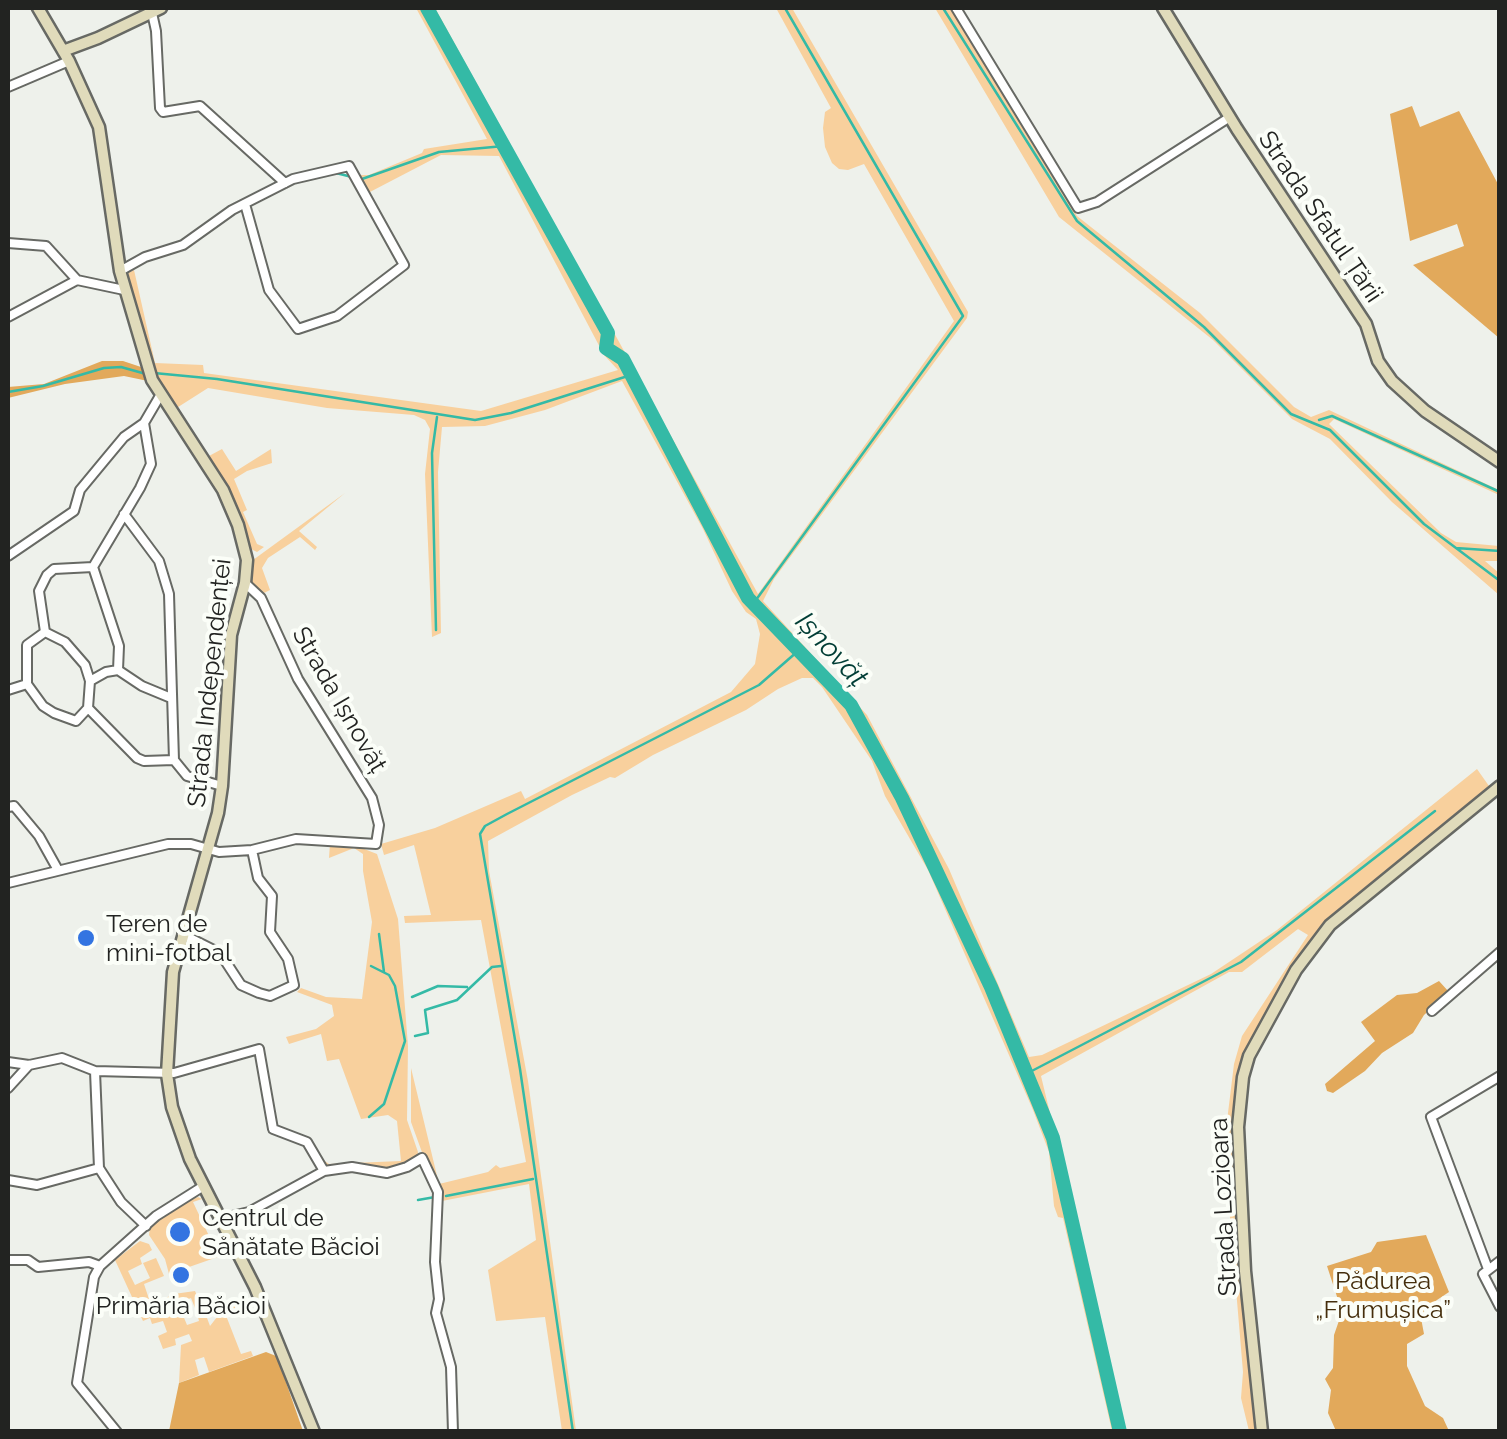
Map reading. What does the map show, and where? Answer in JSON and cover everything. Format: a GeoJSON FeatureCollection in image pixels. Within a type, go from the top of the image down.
{"type":"FeatureCollection","features":[{"type":"Feature","properties":{"kind":"main road","name":"Strada Independenței"},"geometry":{"type":"LineString","coordinates":[[38,8],[66,56],[99,127],[124,290],[152,380],[213,471],[238,524],[247,560],[231,636],[222,786],[173,972],[166,1074],[179,1130],[202,1187],[266,1312],[314,1432]]}},
{"type":"Feature","properties":{"kind":"main road","name":"Strada Sfatul Țării"},"geometry":{"type":"LineString","coordinates":[[1163,8],[1366,324],[1378,360],[1392,381],[1425,411],[1500,462]]}},
{"type":"Feature","properties":{"kind":"main road"},"geometry":{"type":"LineString","coordinates":[[66,56],[156,10]]}},
{"type":"Feature","properties":{"kind":"main road","name":"Strada Lozioara"},"geometry":{"type":"LineString","coordinates":[[1262,1432],[1244,1255],[1238,1127],[1249,1056],[1296,970],[1330,924],[1500,786]]}},
{"type":"Feature","properties":{"kind":"street","name":"Strada Sfatul Țării"},"geometry":{"type":"LineString","coordinates":[[956,8],[1078,208],[1097,202],[1230,117]]}},
{"type":"Feature","properties":{"kind":"street"},"geometry":{"type":"LineString","coordinates":[[156,10],[160,108],[163,112],[200,106],[285,183]]}},
{"type":"Feature","properties":{"kind":"street"},"geometry":{"type":"LineString","coordinates":[[8,87],[66,56]]}},
{"type":"Feature","properties":{"kind":"street"},"geometry":{"type":"LineString","coordinates":[[120,270],[182,245],[245,204],[285,183],[318,171],[349,166],[404,265],[328,321],[298,329],[269,290],[245,204]]}},
{"type":"Feature","properties":{"kind":"street"},"geometry":{"type":"LineString","coordinates":[[8,243],[46,246],[77,280],[124,290]]}},
{"type":"Feature","properties":{"kind":"street"},"geometry":{"type":"LineString","coordinates":[[8,317],[77,280]]}},
{"type":"Feature","properties":{"kind":"street"},"geometry":{"type":"LineString","coordinates":[[8,556],[74,511],[80,490],[124,437],[144,423],[161,394]]}},
{"type":"Feature","properties":{"kind":"street"},"geometry":{"type":"LineString","coordinates":[[118,670],[119,646],[93,566],[150,464],[144,423]]}},
{"type":"Feature","properties":{"kind":"street"},"geometry":{"type":"LineString","coordinates":[[124,514],[152,548],[169,594],[174,760],[187,776],[222,786]]}},
{"type":"Feature","properties":{"kind":"street"},"geometry":{"type":"LineString","coordinates":[[45,632],[27,645],[27,684],[44,706],[76,721],[88,708],[90,681],[76,652],[45,632],[38,591],[54,570],[93,566]]}},
{"type":"Feature","properties":{"kind":"street","name":"Strada Ișnovăț"},"geometry":{"type":"LineString","coordinates":[[245,583],[261,598],[298,680],[372,798],[379,825],[376,844],[296,839],[252,850]]}},
{"type":"Feature","properties":{"kind":"street"},"geometry":{"type":"LineString","coordinates":[[90,681],[118,670],[171,698]]}},
{"type":"Feature","properties":{"kind":"street"},"geometry":{"type":"LineString","coordinates":[[8,690],[27,684]]}},
{"type":"Feature","properties":{"kind":"street"},"geometry":{"type":"LineString","coordinates":[[88,708],[137,758],[174,760]]}},
{"type":"Feature","properties":{"kind":"street"},"geometry":{"type":"LineString","coordinates":[[8,807],[14,806],[39,836],[58,870]]}},
{"type":"Feature","properties":{"kind":"street"},"geometry":{"type":"LineString","coordinates":[[8,884],[168,844],[190,844],[207,851],[252,850],[258,878],[272,896],[270,932],[288,959],[294,985],[270,996],[259,993],[242,985],[220,953],[182,934]]}},
{"type":"Feature","properties":{"kind":"street"},"geometry":{"type":"LineString","coordinates":[[1432,1011],[1500,952]]}},
{"type":"Feature","properties":{"kind":"street"},"geometry":{"type":"LineString","coordinates":[[8,1062],[29,1065],[62,1058],[95,1071],[166,1074],[259,1049],[273,1129],[307,1142],[324,1170]]}},
{"type":"Feature","properties":{"kind":"street"},"geometry":{"type":"LineString","coordinates":[[8,1088],[29,1065]]}},
{"type":"Feature","properties":{"kind":"street"},"geometry":{"type":"LineString","coordinates":[[95,1071],[98,1168],[120,1202],[146,1226]]}},
{"type":"Feature","properties":{"kind":"street"},"geometry":{"type":"LineString","coordinates":[[1500,1076],[1430,1118],[1500,1307]]}},
{"type":"Feature","properties":{"kind":"street"},"geometry":{"type":"LineString","coordinates":[[219,1219],[249,1212],[324,1170],[352,1168],[386,1173],[422,1158],[437,1188],[436,1313],[451,1367],[452,1432]]}},
{"type":"Feature","properties":{"kind":"street"},"geometry":{"type":"LineString","coordinates":[[8,1180],[37,1185],[98,1168]]}},
{"type":"Feature","properties":{"kind":"street"},"geometry":{"type":"LineString","coordinates":[[117,1432],[81,1390],[76,1375],[90,1296],[100,1266],[146,1226],[202,1187]]}},
{"type":"Feature","properties":{"kind":"street"},"geometry":{"type":"LineString","coordinates":[[8,1260],[28,1260],[38,1266],[88,1262],[100,1266]]}},
{"type":"Feature","properties":{"kind":"street"},"geometry":{"type":"LineString","coordinates":[[1486,1271],[1500,1261]]}},
{"type":"Feature","properties":{"kind":"shaded area"},"geometry":{"type":"Polygon","coordinates":[[[416,8],[435,8],[758,594],[954,321],[864,164],[848,170],[832,163],[823,128],[825,112],[831,108],[776,8],[792,8],[968,312],[774,579],[763,601],[867,715],[949,869],[1029,1057],[1042,1055],[1211,974],[1277,930],[1477,769],[1489,786],[1499,778],[1334,915],[1312,939],[1244,1053],[1238,1080],[1258,1431],[1249,1431],[1241,1398],[1243,1372],[1228,1194],[1227,1121],[1234,1064],[1242,1036],[1308,935],[1298,929],[1242,972],[1229,972],[1041,1076],[1116,1386],[1124,1431],[1112,1431],[1063,1218],[1058,1217],[1054,1206],[1049,1152],[1033,1110],[928,870],[885,796],[872,761],[813,678],[802,678],[778,689],[746,710],[488,841],[489,871],[528,1081],[576,1431],[562,1431],[545,1317],[496,1321],[488,1270],[536,1240],[529,1184],[442,1201],[411,1122],[411,1068],[439,1184],[488,1172],[496,1165],[500,1168],[526,1162],[481,920],[405,923],[404,916],[431,915],[414,845],[384,855],[381,844],[435,828],[521,791],[525,799],[731,692],[755,664],[760,634],[756,619],[746,612],[732,591],[703,529],[622,381],[545,410],[485,426],[442,427],[438,472],[441,633],[432,637],[425,474],[430,429],[425,420],[414,415],[327,408],[208,388],[175,409],[157,380],[128,273],[134,270],[155,363],[203,365],[204,373],[481,411],[618,370],[604,355],[499,156],[441,155],[368,193],[357,175],[369,175],[424,149],[487,139],[416,8]]]}},
{"type":"Feature","properties":{"kind":"shaded area"},"geometry":{"type":"Polygon","coordinates":[[[935,8],[951,8],[1077,216],[1200,313],[1294,407],[1311,417],[1329,410],[1499,490],[1499,495],[1334,419],[1329,424],[1441,533],[1456,542],[1499,546],[1499,561],[1485,561],[1499,573],[1499,595],[1392,502],[1330,439],[1292,419],[1213,340],[1059,217],[935,8]]]}},
{"type":"Feature","properties":{"kind":"shaded area"},"geometry":{"type":"Polygon","coordinates":[[[222,449],[236,471],[271,449],[272,463],[234,479],[257,544],[264,547],[257,552],[249,548],[235,506],[209,456],[222,449]]]}},
{"type":"Feature","properties":{"kind":"shaded area"},"geometry":{"type":"Polygon","coordinates":[[[345,493],[299,531],[317,547],[315,550],[300,537],[268,558],[262,568],[270,590],[262,594],[249,579],[253,560],[345,493]]]}},
{"type":"Feature","properties":{"kind":"shaded area"},"geometry":{"type":"Polygon","coordinates":[[[330,843],[354,845],[377,854],[398,919],[408,1046],[407,1120],[418,1152],[417,1158],[405,1166],[387,1171],[326,1167],[319,1157],[329,1164],[401,1161],[397,1121],[388,1115],[361,1119],[339,1059],[327,1061],[321,1034],[289,1044],[286,1037],[316,1029],[334,1016],[332,1005],[297,992],[301,988],[326,997],[362,999],[372,922],[363,854],[354,848],[329,858],[330,843]]]}},
{"type":"Feature","properties":{"kind":"shaded area"},"geometry":{"type":"Polygon","coordinates":[[[202,1199],[193,1202],[218,1255],[232,1252],[169,1274],[165,1259],[149,1235],[150,1227],[179,1204],[202,1199]]]}},
{"type":"Feature","properties":{"kind":"shaded area"},"geometry":{"type":"Polygon","coordinates":[[[140,1241],[152,1250],[140,1258],[142,1264],[128,1271],[135,1285],[150,1278],[143,1263],[156,1258],[164,1276],[144,1284],[151,1305],[174,1294],[195,1291],[201,1305],[195,1308],[191,1298],[178,1303],[187,1325],[199,1321],[197,1313],[204,1310],[210,1326],[228,1303],[237,1299],[239,1306],[225,1313],[241,1354],[251,1351],[253,1356],[209,1372],[204,1357],[195,1360],[199,1375],[179,1383],[181,1345],[192,1341],[189,1334],[175,1339],[176,1345],[163,1349],[158,1336],[167,1332],[163,1321],[143,1321],[115,1260],[140,1241]]]}},
{"type":"Feature","properties":{"kind":"green space"},"geometry":{"type":"Polygon","coordinates":[[[1412,106],[1420,127],[1459,111],[1499,186],[1499,338],[1413,265],[1464,246],[1457,224],[1410,241],[1390,114],[1412,106]]]}},
{"type":"Feature","properties":{"kind":"green space"},"geometry":{"type":"Polygon","coordinates":[[[102,361],[123,361],[144,368],[148,381],[124,376],[65,384],[8,398],[8,387],[44,384],[102,361]]]}},
{"type":"Feature","properties":{"kind":"green space"},"geometry":{"type":"Polygon","coordinates":[[[1439,981],[1449,992],[1424,1015],[1413,1033],[1333,1093],[1327,1091],[1325,1084],[1375,1041],[1361,1022],[1397,995],[1417,993],[1439,981]]]}},
{"type":"Feature","properties":{"kind":"green space","name":"Pădurea „Frumușica”"},"geometry":{"type":"Polygon","coordinates":[[[1426,1235],[1449,1292],[1425,1308],[1421,1318],[1424,1334],[1407,1344],[1407,1366],[1425,1406],[1443,1418],[1449,1431],[1336,1431],[1328,1413],[1331,1390],[1325,1379],[1333,1368],[1334,1335],[1342,1312],[1327,1266],[1371,1252],[1377,1242],[1426,1235]]]}},
{"type":"Feature","properties":{"kind":"green space"},"geometry":{"type":"Polygon","coordinates":[[[266,1352],[276,1356],[303,1431],[169,1431],[179,1383],[266,1352]]]}},
{"type":"Feature","properties":{"kind":"waterway","name":"Ișnovăț"},"geometry":{"type":"LineString","coordinates":[[427,8],[608,333],[606,348],[623,359],[748,598],[851,705],[902,798],[991,987],[1053,1138],[1120,1432]]}},
{"type":"Feature","properties":{"kind":"waterway"},"geometry":{"type":"LineString","coordinates":[[753,604],[963,316],[785,8]]}},
{"type":"Feature","properties":{"kind":"waterway"},"geometry":{"type":"LineString","coordinates":[[943,8],[1077,221],[1204,327],[1291,414],[1330,430],[1424,524],[1500,581]]}},
{"type":"Feature","properties":{"kind":"waterway"},"geometry":{"type":"LineString","coordinates":[[362,179],[439,152],[504,146]]}},
{"type":"Feature","properties":{"kind":"waterway"},"geometry":{"type":"LineString","coordinates":[[336,173],[352,177]]}},
{"type":"Feature","properties":{"kind":"waterway"},"geometry":{"type":"LineString","coordinates":[[8,392],[104,368],[121,367],[146,374]]}},
{"type":"Feature","properties":{"kind":"waterway"},"geometry":{"type":"LineString","coordinates":[[154,373],[217,379],[475,420],[511,413],[631,375]]}},
{"type":"Feature","properties":{"kind":"waterway"},"geometry":{"type":"LineString","coordinates":[[1319,420],[1332,416],[1500,492]]}},
{"type":"Feature","properties":{"kind":"waterway"},"geometry":{"type":"LineString","coordinates":[[436,630],[432,453],[437,417]]}},
{"type":"Feature","properties":{"kind":"waterway"},"geometry":{"type":"LineString","coordinates":[[1456,548],[1500,551]]}},
{"type":"Feature","properties":{"kind":"waterway"},"geometry":{"type":"LineString","coordinates":[[573,1432],[520,1069],[480,834],[485,826],[507,814],[759,685],[798,651]]}},
{"type":"Feature","properties":{"kind":"waterway"},"geometry":{"type":"LineString","coordinates":[[1026,1074],[1241,962],[1435,811]]}},
{"type":"Feature","properties":{"kind":"waterway"},"geometry":{"type":"LineString","coordinates":[[379,934],[384,972]]}},
{"type":"Feature","properties":{"kind":"waterway"},"geometry":{"type":"LineString","coordinates":[[369,1117],[384,1104],[405,1041],[395,986],[389,975],[371,966]]}},
{"type":"Feature","properties":{"kind":"waterway"},"geometry":{"type":"LineString","coordinates":[[415,1036],[428,1033],[425,1010],[457,1000],[492,967],[501,966]]}},
{"type":"Feature","properties":{"kind":"waterway"},"geometry":{"type":"LineString","coordinates":[[412,997],[438,986],[467,987]]}},
{"type":"Feature","properties":{"kind":"waterway"},"geometry":{"type":"LineString","coordinates":[[446,1196],[533,1179]]}},
{"type":"Feature","properties":{"kind":"waterway"},"geometry":{"type":"LineString","coordinates":[[418,1200],[435,1197]]}},
{"type":"Feature","properties":{"kind":"place","name":"Teren de mini-fotbal"},"geometry":{"type":"Point","coordinates":[86,938]}},
{"type":"Feature","properties":{"kind":"place","name":"Centrul de Sănătate Băcioi"},"geometry":{"type":"Point","coordinates":[180,1232]}},
{"type":"Feature","properties":{"kind":"place","name":"Primăria Băcioi"},"geometry":{"type":"Point","coordinates":[181,1275]}}]}
